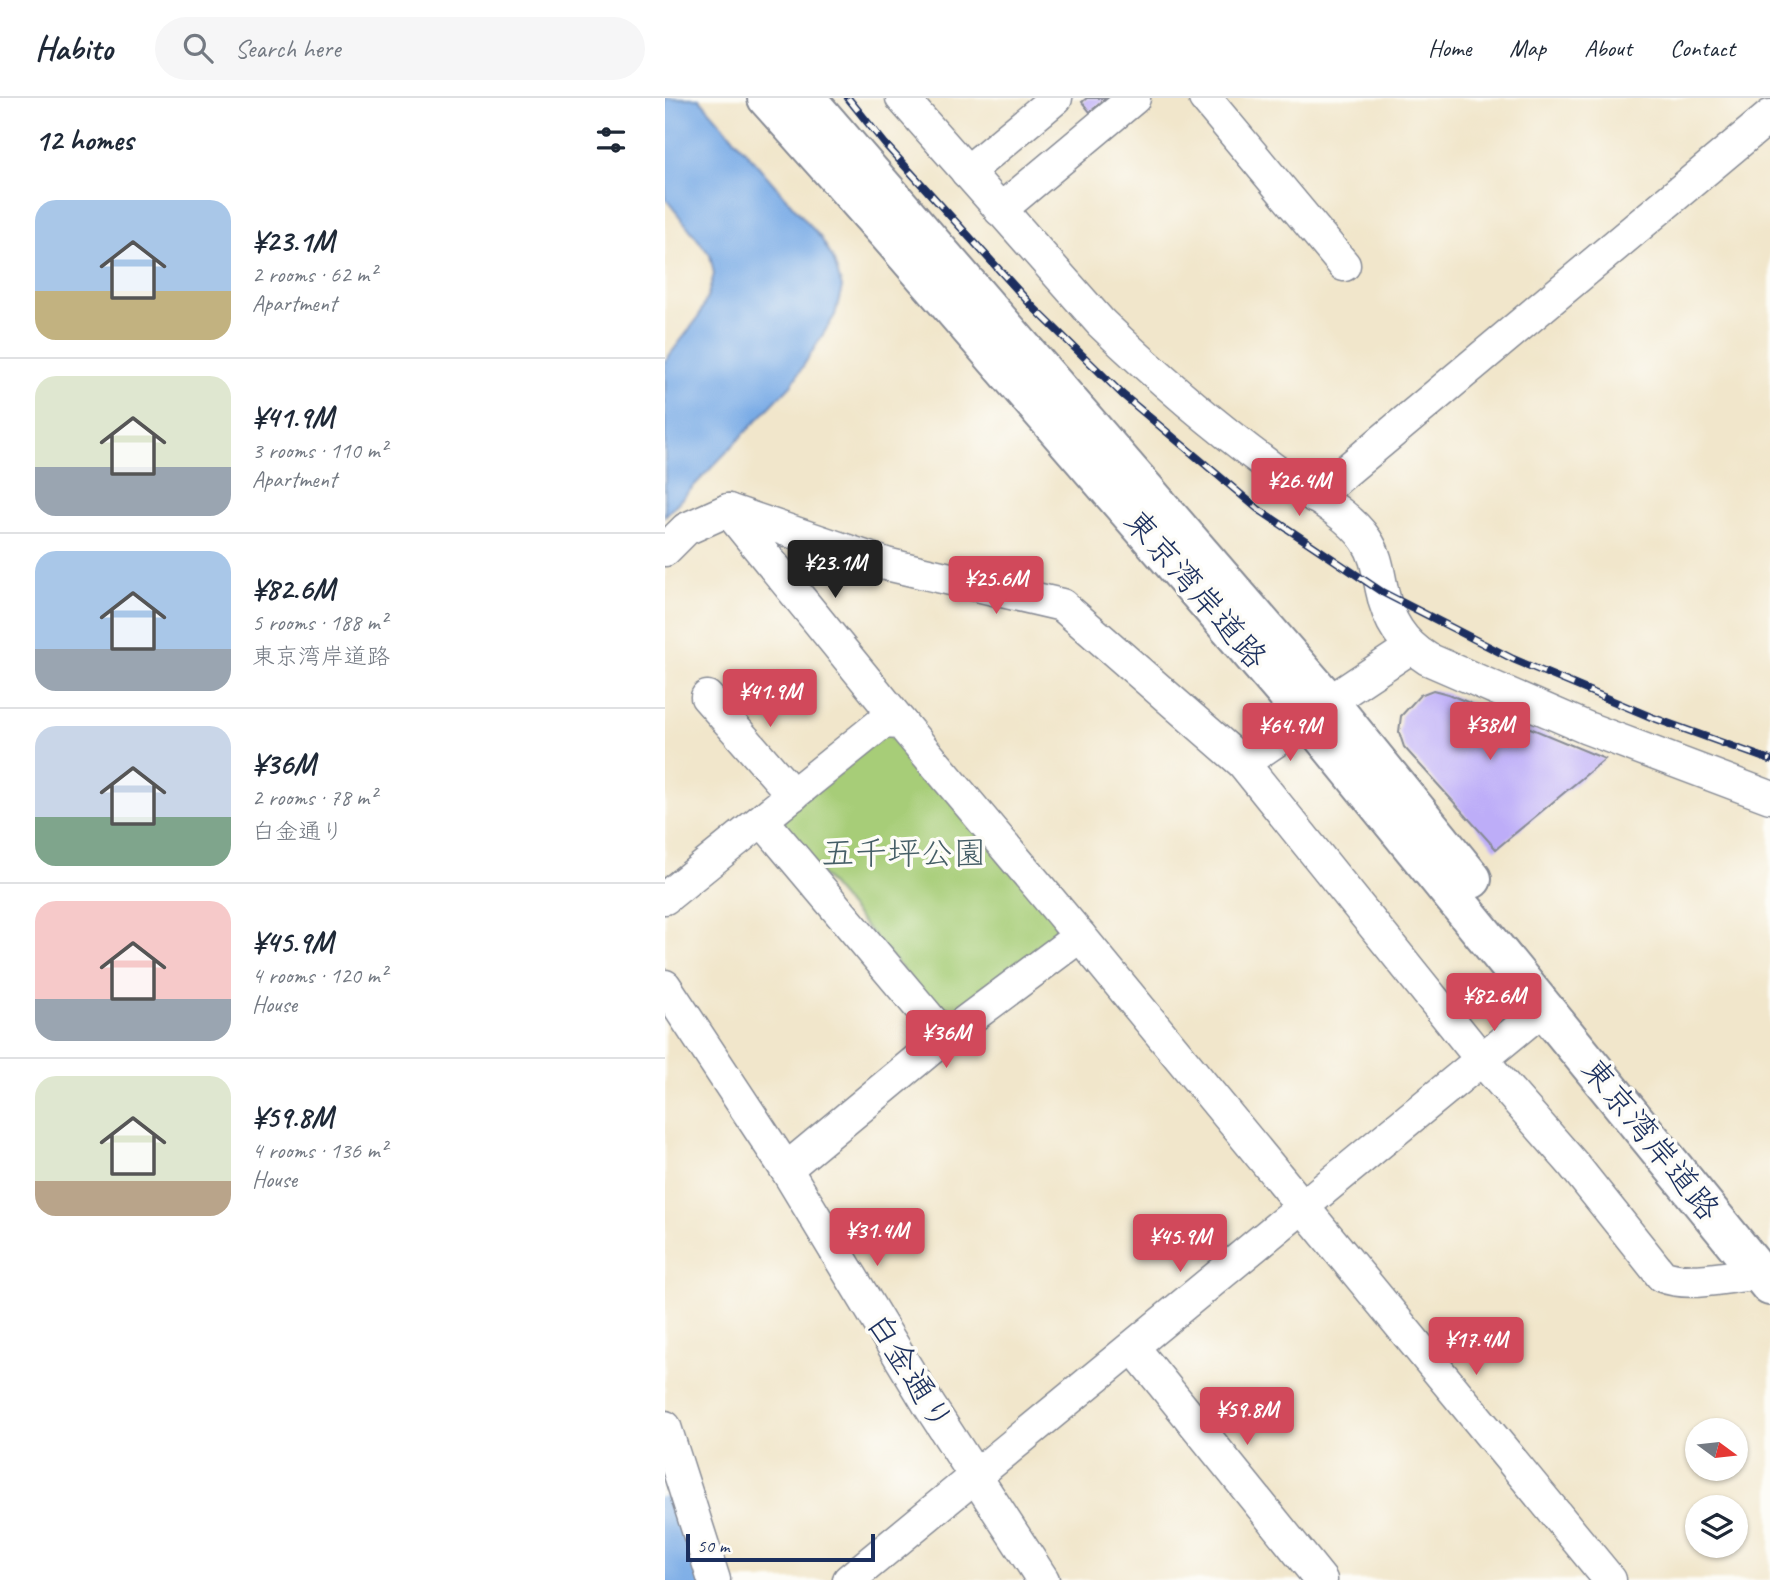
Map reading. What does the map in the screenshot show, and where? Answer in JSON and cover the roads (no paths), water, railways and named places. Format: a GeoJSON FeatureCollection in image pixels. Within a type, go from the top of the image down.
{"type":"FeatureCollection","features":[{"type":"Feature","properties":{"kind":"highway","name":"東京湾岸道路"},"geometry":{"type":"LineString","coordinates":[[767,98],[1319,710],[1544,1008],[1767,1268]]}},
{"type":"Feature","properties":{"kind":"highway","name":"東京湾岸道路"},"geometry":{"type":"LineString","coordinates":[[806,98],[1319,710],[1767,1268]]}},
{"type":"Feature","properties":{"kind":"street"},"geometry":{"type":"LineString","coordinates":[[902,98],[1101,323],[1214,424],[1353,525],[1365,538],[1378,566],[1382,592],[1393,622],[1410,648],[1460,675],[1562,718],[1770,797]]}},
{"type":"Feature","properties":{"kind":"street"},"geometry":{"type":"LineString","coordinates":[[967,172],[1056,98]]}},
{"type":"Feature","properties":{"kind":"street"},"geometry":{"type":"LineString","coordinates":[[1000,210],[1134,98]]}},
{"type":"Feature","properties":{"kind":"street"},"geometry":{"type":"LineString","coordinates":[[1205,98],[1344,265]]}},
{"type":"Feature","properties":{"kind":"street"},"geometry":{"type":"LineString","coordinates":[[1315,497],[1770,116]]}},
{"type":"Feature","properties":{"kind":"street"},"geometry":{"type":"LineString","coordinates":[[728,509],[901,723],[1080,936],[1610,1580]]}},
{"type":"Feature","properties":{"kind":"street"},"geometry":{"type":"LineString","coordinates":[[665,550],[686,529],[728,509],[886,564],[1062,605],[1243,763],[1482,1060],[1573,1164],[1662,1276],[1674,1281],[1687,1281],[1767,1268]]}},
{"type":"Feature","properties":{"kind":"street"},"geometry":{"type":"LineString","coordinates":[[1243,763],[1410,648]]}},
{"type":"Feature","properties":{"kind":"street"},"geometry":{"type":"LineString","coordinates":[[707,696],[793,795]]}},
{"type":"Feature","properties":{"kind":"street"},"geometry":{"type":"LineString","coordinates":[[665,898],[883,722],[901,723]]}},
{"type":"Feature","properties":{"kind":"street"},"geometry":{"type":"LineString","coordinates":[[762,820],[945,1037]]}},
{"type":"Feature","properties":{"kind":"street"},"geometry":{"type":"LineString","coordinates":[[786,1169],[945,1037],[1080,936]]}},
{"type":"Feature","properties":{"kind":"street","name":"白金通り"},"geometry":{"type":"LineString","coordinates":[[665,986],[786,1169],[929,1405],[1043,1580]]}},
{"type":"Feature","properties":{"kind":"street"},"geometry":{"type":"LineString","coordinates":[[849,1580],[1544,1008]]}},
{"type":"Feature","properties":{"kind":"street"},"geometry":{"type":"LineString","coordinates":[[1133,1347],[1321,1580]]}},
{"type":"Feature","properties":{"kind":"street"},"geometry":{"type":"LineString","coordinates":[[665,1427],[714,1580]]}},
{"type":"Feature","properties":{"kind":"water"},"geometry":{"type":"Polygon","coordinates":[[[665,98],[699,98],[821,238],[833,259],[842,287],[835,315],[792,384],[665,516],[665,361],[698,318],[714,274],[710,255],[665,198],[665,98]]]}},
{"type":"Feature","properties":{"kind":"waterway"},"geometry":{"type":"LineString","coordinates":[[665,1519],[686,1580]]}},
{"type":"Feature","properties":{"kind":"railway"},"geometry":{"type":"LineString","coordinates":[[848,98],[885,144],[1033,307],[1122,394],[1258,509],[1382,592],[1513,659],[1651,717],[1770,760]]}},
{"type":"Feature","properties":{"kind":"park label","name":"五千坪公園"},"geometry":{"type":"Point","coordinates":[904,853]}}]}
